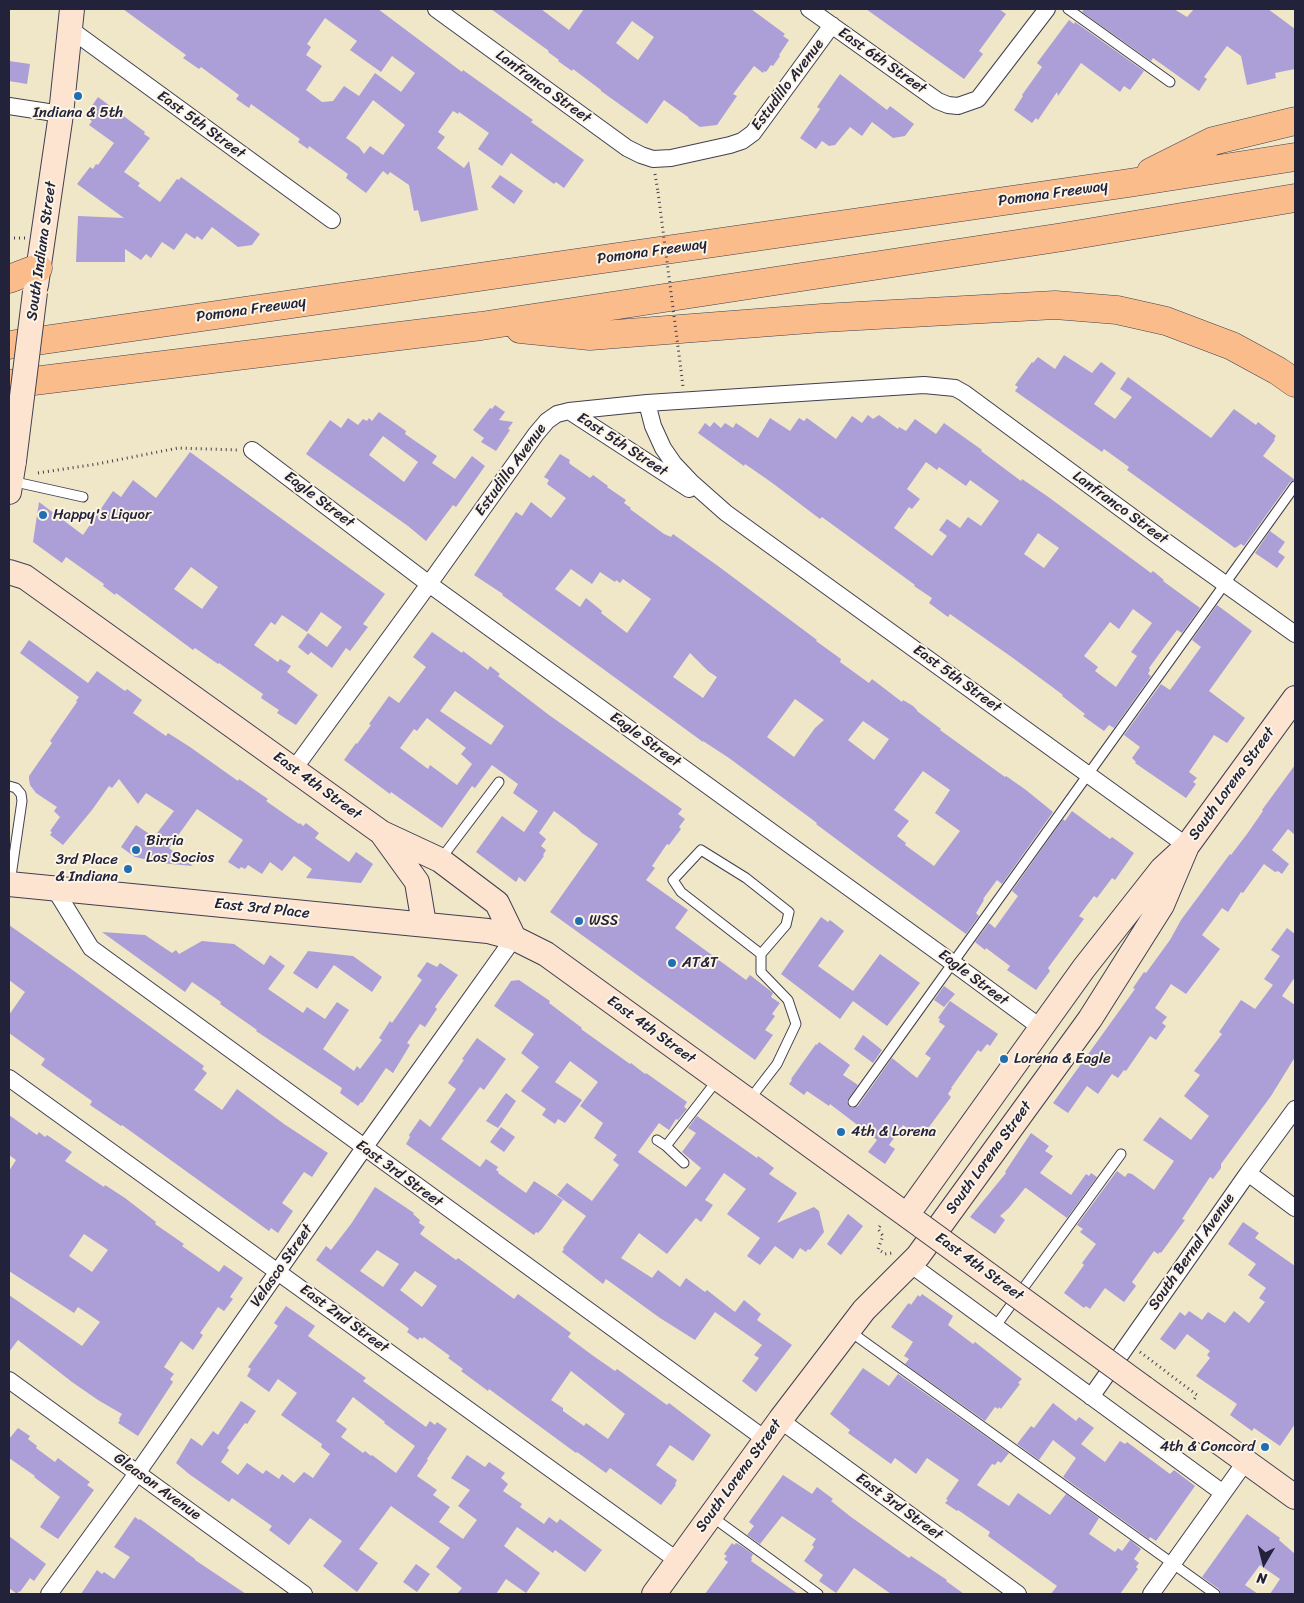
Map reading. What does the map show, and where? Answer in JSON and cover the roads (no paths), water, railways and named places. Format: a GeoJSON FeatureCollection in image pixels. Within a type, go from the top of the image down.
{"type":"FeatureCollection","features":[{"type":"Feature","properties":{"kind":"highway"},"geometry":{"type":"LineString","coordinates":[[1130,183],[1213,141],[1295,121]]}},
{"type":"Feature","properties":{"kind":"highway","name":"Pomona Freeway"},"geometry":{"type":"LineString","coordinates":[[9,345],[1130,183],[1295,157]]}},
{"type":"Feature","properties":{"kind":"highway"},"geometry":{"type":"LineString","coordinates":[[9,384],[480,326],[1063,237],[1295,198]]}},
{"type":"Feature","properties":{"kind":"highway"},"geometry":{"type":"LineString","coordinates":[[9,279],[37,280]]}},
{"type":"Feature","properties":{"kind":"highway"},"geometry":{"type":"LineString","coordinates":[[480,326],[590,336],[822,318],[1055,305],[1117,310],[1166,321],[1232,346],[1278,371],[1295,384]]}},
{"type":"Feature","properties":{"kind":"main road","name":"South Indiana Street"},"geometry":{"type":"LineString","coordinates":[[11,476],[37,280],[62,114],[71,19]]}},
{"type":"Feature","properties":{"kind":"main road","name":"East 4th Street"},"geometry":{"type":"LineString","coordinates":[[9,572],[25,577],[382,833],[440,860],[497,903],[514,938],[546,954],[1295,1497]]}},
{"type":"Feature","properties":{"kind":"main road","name":"South Lorena Street"},"geometry":{"type":"LineString","coordinates":[[915,1221],[1040,1027],[1162,869],[1187,846],[1295,698]]}},
{"type":"Feature","properties":{"kind":"main road"},"geometry":{"type":"LineString","coordinates":[[382,833],[417,882],[424,924]]}},
{"type":"Feature","properties":{"kind":"main road","name":"South Lorena Street"},"geometry":{"type":"LineString","coordinates":[[654,1594],[765,1440],[902,1259],[918,1256],[1090,1020],[1162,904],[1187,846]]}},
{"type":"Feature","properties":{"kind":"main road","name":"East 3rd Place"},"geometry":{"type":"LineString","coordinates":[[9,884],[424,924],[488,931],[514,938]]}},
{"type":"Feature","properties":{"kind":"street","name":"Lanfranco Street"},"geometry":{"type":"LineString","coordinates":[[436,9],[627,148],[653,159]]}},
{"type":"Feature","properties":{"kind":"street","name":"East 6th Street"},"geometry":{"type":"LineString","coordinates":[[809,9],[938,101],[958,106],[978,99],[1047,9]]}},
{"type":"Feature","properties":{"kind":"street","name":"East 5th Street"},"geometry":{"type":"LineString","coordinates":[[71,19],[332,220]]}},
{"type":"Feature","properties":{"kind":"street","name":"Estudillo Avenue"},"geometry":{"type":"LineString","coordinates":[[653,159],[670,158],[742,142],[753,134],[832,26]]}},
{"type":"Feature","properties":{"kind":"street"},"geometry":{"type":"LineString","coordinates":[[9,106],[62,114]]}},
{"type":"Feature","properties":{"kind":"street","name":"Lanfranco Street"},"geometry":{"type":"LineString","coordinates":[[942,386],[955,388],[964,393],[1295,634]]}},
{"type":"Feature","properties":{"kind":"street","name":"Estudillo Avenue"},"geometry":{"type":"LineString","coordinates":[[294,769],[547,420],[569,410],[647,403],[942,386]]}},
{"type":"Feature","properties":{"kind":"street","name":"East 5th Street"},"geometry":{"type":"LineString","coordinates":[[647,403],[653,426],[663,448],[674,464],[726,513]]}},
{"type":"Feature","properties":{"kind":"street","name":"East 5th Street"},"geometry":{"type":"LineString","coordinates":[[569,410],[726,513],[1187,846]]}},
{"type":"Feature","properties":{"kind":"street","name":"Eagle Street"},"geometry":{"type":"LineString","coordinates":[[252,450],[429,584],[1040,1027]]}},
{"type":"Feature","properties":{"kind":"street","name":"East 3rd Street"},"geometry":{"type":"LineString","coordinates":[[54,888],[91,948],[765,1440]]}},
{"type":"Feature","properties":{"kind":"street","name":"Velasco Street"},"geometry":{"type":"LineString","coordinates":[[50,1594],[514,938]]}},
{"type":"Feature","properties":{"kind":"street","name":"East 2nd Street"},"geometry":{"type":"LineString","coordinates":[[9,1078],[678,1561]]}},
{"type":"Feature","properties":{"kind":"street","name":"South Bernal Avenue"},"geometry":{"type":"LineString","coordinates":[[1091,1397],[1295,1109]]}},
{"type":"Feature","properties":{"kind":"street"},"geometry":{"type":"LineString","coordinates":[[1248,1173],[1295,1208]]}},
{"type":"Feature","properties":{"kind":"street"},"geometry":{"type":"LineString","coordinates":[[902,1259],[1223,1493]]}},
{"type":"Feature","properties":{"kind":"street","name":"Gleason Avenue"},"geometry":{"type":"LineString","coordinates":[[9,1380],[304,1594]]}},
{"type":"Feature","properties":{"kind":"street","name":"East 3rd Street"},"geometry":{"type":"LineString","coordinates":[[780,1420],[1018,1594]]}},
{"type":"Feature","properties":{"kind":"street"},"geometry":{"type":"LineString","coordinates":[[1151,1594],[1246,1461]]}},
{"type":"Feature","properties":{"kind":"lane"},"geometry":{"type":"LineString","coordinates":[[1068,9],[1170,82]]}},
{"type":"Feature","properties":{"kind":"lane"},"geometry":{"type":"LineString","coordinates":[[11,476],[83,497]]}},
{"type":"Feature","properties":{"kind":"lane"},"geometry":{"type":"LineString","coordinates":[[853,1102],[1295,486]]}},
{"type":"Feature","properties":{"kind":"lane"},"geometry":{"type":"LineString","coordinates":[[440,860],[499,782]]}},
{"type":"Feature","properties":{"kind":"lane"},"geometry":{"type":"LineString","coordinates":[[9,786],[16,788],[22,801],[9,884]]}},
{"type":"Feature","properties":{"kind":"lane"},"geometry":{"type":"LineString","coordinates":[[748,1102],[777,1064],[796,1024],[788,1000],[761,972],[761,954],[786,925],[789,912],[746,878],[701,850],[673,880],[681,892],[761,954]]}},
{"type":"Feature","properties":{"kind":"lane"},"geometry":{"type":"LineString","coordinates":[[666,1146],[718,1079]]}},
{"type":"Feature","properties":{"kind":"lane"},"geometry":{"type":"LineString","coordinates":[[657,1140],[684,1163]]}},
{"type":"Feature","properties":{"kind":"lane"},"geometry":{"type":"LineString","coordinates":[[995,1327],[1121,1154]]}},
{"type":"Feature","properties":{"kind":"lane"},"geometry":{"type":"LineString","coordinates":[[848,1330],[1215,1594]]}},
{"type":"Feature","properties":{"kind":"lane"},"geometry":{"type":"LineString","coordinates":[[711,1516],[818,1594]]}},
{"type":"Feature","properties":{"kind":"place","name":"Indiana & 5th"},"geometry":{"type":"Point","coordinates":[78,96]}},
{"type":"Feature","properties":{"kind":"place","name":"Happy's Liquor"},"geometry":{"type":"Point","coordinates":[43,515]}},
{"type":"Feature","properties":{"kind":"place","name":"Birria Los Socios"},"geometry":{"type":"Point","coordinates":[136,850]}},
{"type":"Feature","properties":{"kind":"place","name":"3rd Place & Indiana"},"geometry":{"type":"Point","coordinates":[128,869]}},
{"type":"Feature","properties":{"kind":"place","name":"WSS"},"geometry":{"type":"Point","coordinates":[579,921]}},
{"type":"Feature","properties":{"kind":"place","name":"AT&T"},"geometry":{"type":"Point","coordinates":[672,963]}},
{"type":"Feature","properties":{"kind":"place","name":"Lorena & Eagle"},"geometry":{"type":"Point","coordinates":[1004,1059]}},
{"type":"Feature","properties":{"kind":"place","name":"4th & Lorena"},"geometry":{"type":"Point","coordinates":[841,1132]}},
{"type":"Feature","properties":{"kind":"place","name":"4th & Concord"},"geometry":{"type":"Point","coordinates":[1265,1447]}}]}
